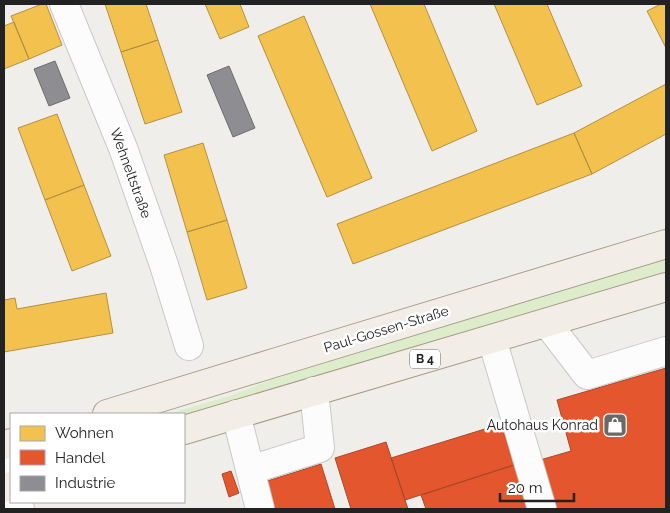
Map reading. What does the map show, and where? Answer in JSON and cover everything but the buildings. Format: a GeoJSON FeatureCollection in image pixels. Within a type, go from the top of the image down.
{"type":"FeatureCollection","features":[{"type":"Feature","properties":{"kind":"main road","name":"Paul-Gossen-Straße"},"geometry":{"type":"LineString","coordinates":[[110,413],[666,244]]}},
{"type":"Feature","properties":{"kind":"main road","name":"B 4"},"geometry":{"type":"LineString","coordinates":[[185,430],[666,287]]}},
{"type":"Feature","properties":{"kind":"street","name":"Wehneltstraße"},"geometry":{"type":"LineString","coordinates":[[64,4],[123,148],[164,265],[189,346]]}},
{"type":"Feature","properties":{"kind":"street"},"geometry":{"type":"LineString","coordinates":[[547,323],[588,375],[666,351]]}},
{"type":"Feature","properties":{"kind":"street"},"geometry":{"type":"LineString","coordinates":[[492,339],[542,509]]}},
{"type":"Feature","properties":{"kind":"street"},"geometry":{"type":"LineString","coordinates":[[250,470],[320,448],[314,391]]}},
{"type":"Feature","properties":{"kind":"street"},"geometry":{"type":"LineString","coordinates":[[236,414],[260,509]]}},
{"type":"Feature","properties":{"kind":"street"},"geometry":{"type":"LineString","coordinates":[[4,462],[10,482]]}},
{"type":"Feature","properties":{"kind":"green space"},"geometry":{"type":"Polygon","coordinates":[[[666,258],[666,271],[185,416],[185,413],[171,413],[232,395],[297,370],[666,258]]]}},
{"type":"Feature","properties":{"kind":"place","name":"Autohaus Konrad"},"geometry":{"type":"Point","coordinates":[615,425]}}]}
